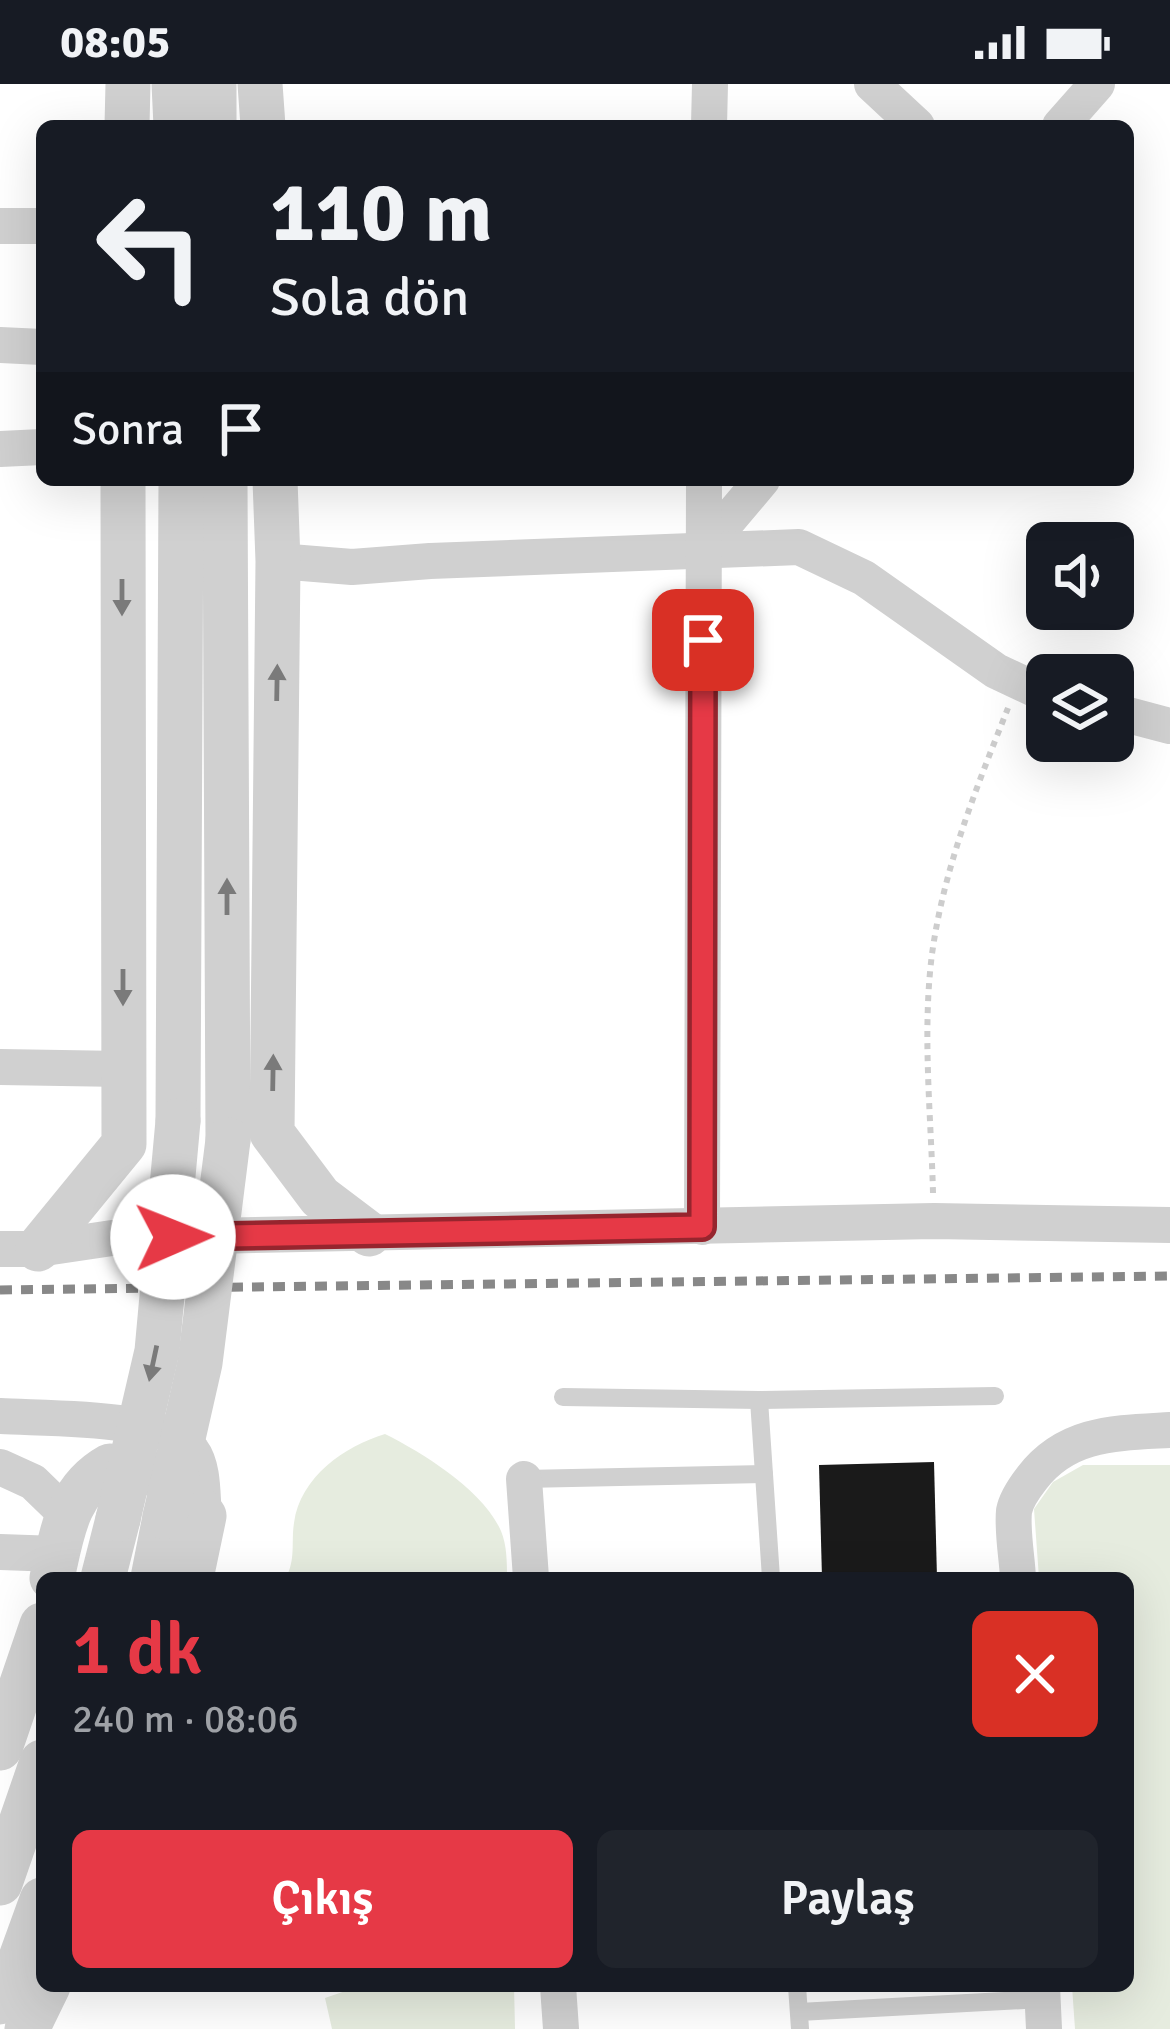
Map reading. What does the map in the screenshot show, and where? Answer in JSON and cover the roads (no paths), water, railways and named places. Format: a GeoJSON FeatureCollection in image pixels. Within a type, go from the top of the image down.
{"type":"FeatureCollection","features":[{"type":"Feature","properties":{"kind":"street"},"geometry":{"type":"LineString","coordinates":[[127,120],[128,84]]}},
{"type":"Feature","properties":{"kind":"street"},"geometry":{"type":"LineString","coordinates":[[174,84],[176,120]]}},
{"type":"Feature","properties":{"kind":"street"},"geometry":{"type":"LineString","coordinates":[[214,84],[214,120]]}},
{"type":"Feature","properties":{"kind":"street"},"geometry":{"type":"LineString","coordinates":[[260,84],[263,120]]}},
{"type":"Feature","properties":{"kind":"street"},"geometry":{"type":"LineString","coordinates":[[709,120],[710,84]]}},
{"type":"Feature","properties":{"kind":"street"},"geometry":{"type":"LineString","coordinates":[[872,84],[911,120]]}},
{"type":"Feature","properties":{"kind":"street"},"geometry":{"type":"LineString","coordinates":[[1065,120],[1097,84]]}},
{"type":"Feature","properties":{"kind":"street"},"geometry":{"type":"LineString","coordinates":[[0,226],[36,226]]}},
{"type":"Feature","properties":{"kind":"street"},"geometry":{"type":"LineString","coordinates":[[0,345],[36,347]]}},
{"type":"Feature","properties":{"kind":"street"},"geometry":{"type":"LineString","coordinates":[[0,448],[36,447]]}},
{"type":"Feature","properties":{"kind":"street"},"geometry":{"type":"LineString","coordinates":[[19,1249],[124,1144],[123,486]]}},
{"type":"Feature","properties":{"kind":"street"},"geometry":{"type":"LineString","coordinates":[[105,1572],[157,1351],[178,1121],[181,486]]}},
{"type":"Feature","properties":{"kind":"street"},"geometry":{"type":"LineString","coordinates":[[124,1144],[156,1172],[198,1190],[241,1176],[250,1136],[225,486]]}},
{"type":"Feature","properties":{"kind":"street"},"geometry":{"type":"LineString","coordinates":[[185,1516],[200,1363],[250,1136],[278,561],[275,486]]}},
{"type":"Feature","properties":{"kind":"street"},"geometry":{"type":"LineString","coordinates":[[702,1227],[704,486]]}},
{"type":"Feature","properties":{"kind":"street"},"geometry":{"type":"LineString","coordinates":[[703,550],[757,486]]}},
{"type":"Feature","properties":{"kind":"street"},"geometry":{"type":"LineString","coordinates":[[278,561],[352,567],[799,547],[864,578],[975,658],[1026,686]]}},
{"type":"Feature","properties":{"kind":"street"},"geometry":{"type":"LineString","coordinates":[[1134,717],[1170,726]]}},
{"type":"Feature","properties":{"kind":"street"},"geometry":{"type":"LineString","coordinates":[[0,1067],[123,1069]]}},
{"type":"Feature","properties":{"kind":"street"},"geometry":{"type":"LineString","coordinates":[[250,1136],[369,1234]]}},
{"type":"Feature","properties":{"kind":"street"},"geometry":{"type":"LineString","coordinates":[[19,1249],[112,1238],[934,1221],[1170,1225]]}},
{"type":"Feature","properties":{"kind":"street"},"geometry":{"type":"LineString","coordinates":[[0,1416],[157,1428],[192,1449],[200,1472],[185,1516],[156,1572]]}},
{"type":"Feature","properties":{"kind":"street"},"geometry":{"type":"LineString","coordinates":[[1018,1572],[1014,1509],[1023,1490],[1052,1456],[1102,1434],[1170,1430]]}},
{"type":"Feature","properties":{"kind":"street"},"geometry":{"type":"LineString","coordinates":[[59,1549],[80,1488],[110,1466],[160,1473],[183,1486],[190,1572]]}},
{"type":"Feature","properties":{"kind":"street"},"geometry":{"type":"LineString","coordinates":[[0,1467],[32,1482],[59,1549]]}},
{"type":"Feature","properties":{"kind":"street"},"geometry":{"type":"LineString","coordinates":[[524,1479],[531,1572]]}},
{"type":"Feature","properties":{"kind":"street"},"geometry":{"type":"LineString","coordinates":[[0,1552],[59,1549]]}},
{"type":"Feature","properties":{"kind":"street"},"geometry":{"type":"LineString","coordinates":[[0,1748],[36,1643]]}},
{"type":"Feature","properties":{"kind":"street"},"geometry":{"type":"LineString","coordinates":[[0,1883],[36,1779]]}},
{"type":"Feature","properties":{"kind":"street"},"geometry":{"type":"LineString","coordinates":[[0,2002],[36,1916]]}},
{"type":"Feature","properties":{"kind":"street"},"geometry":{"type":"LineString","coordinates":[[27,2029],[45,1992]]}},
{"type":"Feature","properties":{"kind":"street"},"geometry":{"type":"LineString","coordinates":[[558,1992],[561,2029]]}},
{"type":"Feature","properties":{"kind":"lane"},"geometry":{"type":"LineString","coordinates":[[563,1397],[995,1396]]}},
{"type":"Feature","properties":{"kind":"lane"},"geometry":{"type":"LineString","coordinates":[[759,1400],[771,1572]]}},
{"type":"Feature","properties":{"kind":"lane"},"geometry":{"type":"LineString","coordinates":[[524,1479],[764,1474]]}},
{"type":"Feature","properties":{"kind":"lane"},"geometry":{"type":"LineString","coordinates":[[800,2020],[1043,2005]]}},
{"type":"Feature","properties":{"kind":"railway"},"geometry":{"type":"LineString","coordinates":[[0,1290],[1170,1276]]}}]}
